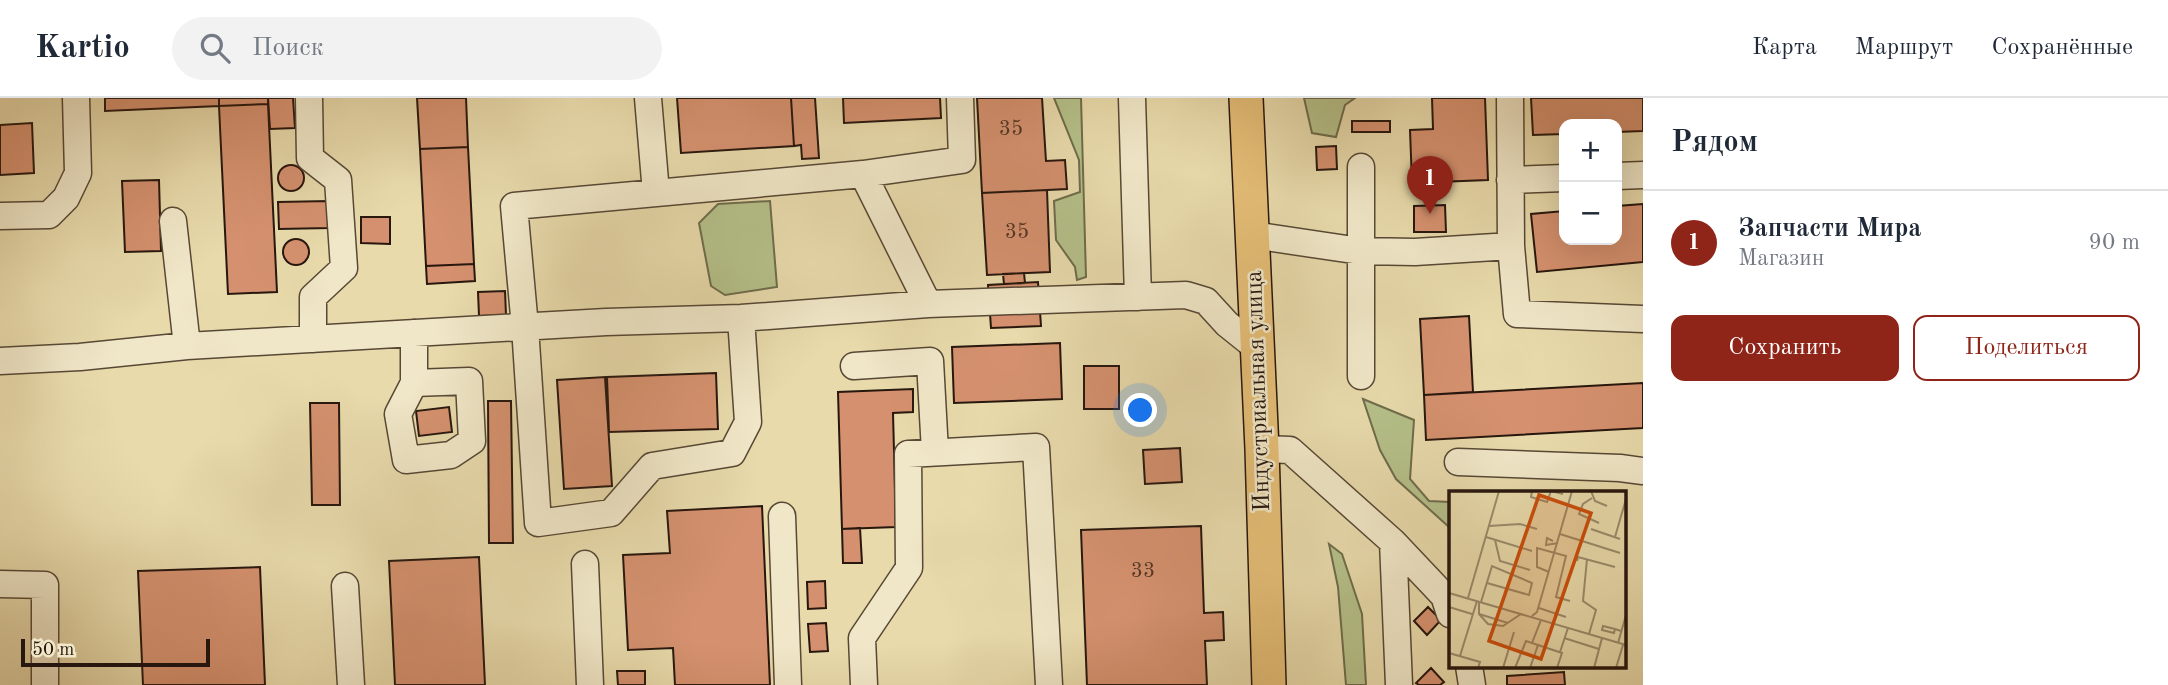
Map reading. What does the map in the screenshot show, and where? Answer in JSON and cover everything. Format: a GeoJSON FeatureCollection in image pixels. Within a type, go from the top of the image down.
{"type":"FeatureCollection","features":[{"type":"Feature","properties":{"kind":"main road","name":"Индустриальная улица"},"geometry":{"type":"LineString","coordinates":[[1246,98],[1262,449],[1269,685]]}},
{"type":"Feature","properties":{"kind":"lane"},"geometry":{"type":"LineString","coordinates":[[0,216],[49,215],[66,198],[78,173],[76,98]]}},
{"type":"Feature","properties":{"kind":"lane"},"geometry":{"type":"LineString","coordinates":[[309,98],[310,158],[338,180],[344,268],[313,296],[313,339]]}},
{"type":"Feature","properties":{"kind":"lane"},"geometry":{"type":"LineString","coordinates":[[648,98],[656,193]]}},
{"type":"Feature","properties":{"kind":"lane"},"geometry":{"type":"LineString","coordinates":[[741,318],[748,422],[732,453],[652,466],[611,513],[538,523],[514,206],[863,174],[962,160],[960,98]]}},
{"type":"Feature","properties":{"kind":"lane"},"geometry":{"type":"LineString","coordinates":[[1132,98],[1138,296]]}},
{"type":"Feature","properties":{"kind":"lane"},"geometry":{"type":"LineString","coordinates":[[1510,98],[1511,247],[1517,314],[1643,319]]}},
{"type":"Feature","properties":{"kind":"lane"},"geometry":{"type":"LineString","coordinates":[[1361,167],[1361,376]]}},
{"type":"Feature","properties":{"kind":"lane"},"geometry":{"type":"LineString","coordinates":[[863,174],[928,304]]}},
{"type":"Feature","properties":{"kind":"lane"},"geometry":{"type":"LineString","coordinates":[[1622,176],[1643,175]]}},
{"type":"Feature","properties":{"kind":"lane"},"geometry":{"type":"LineString","coordinates":[[1510,180],[1559,178]]}},
{"type":"Feature","properties":{"kind":"lane"},"geometry":{"type":"LineString","coordinates":[[173,221],[187,346]]}},
{"type":"Feature","properties":{"kind":"lane"},"geometry":{"type":"LineString","coordinates":[[1252,235],[1360,251],[1415,252],[1511,247]]}},
{"type":"Feature","properties":{"kind":"lane"},"geometry":{"type":"LineString","coordinates":[[0,361],[80,357],[187,346],[741,318],[928,304],[1186,295],[1206,301],[1227,324],[1258,348]]}},
{"type":"Feature","properties":{"kind":"lane"},"geometry":{"type":"LineString","coordinates":[[414,333],[414,383]]}},
{"type":"Feature","properties":{"kind":"lane"},"geometry":{"type":"LineString","coordinates":[[854,366],[930,361],[935,452]]}},
{"type":"Feature","properties":{"kind":"lane"},"geometry":{"type":"LineString","coordinates":[[864,685],[862,638],[909,568],[908,454],[1036,447],[1049,685]]}},
{"type":"Feature","properties":{"kind":"lane"},"geometry":{"type":"LineString","coordinates":[[1262,449],[1290,450],[1393,542],[1444,596],[1449,609]]}},
{"type":"Feature","properties":{"kind":"lane"},"geometry":{"type":"LineString","coordinates":[[1458,462],[1643,471]]}},
{"type":"Feature","properties":{"kind":"lane"},"geometry":{"type":"LineString","coordinates":[[782,516],[788,685]]}},
{"type":"Feature","properties":{"kind":"lane"},"geometry":{"type":"LineString","coordinates":[[1393,542],[1399,685]]}},
{"type":"Feature","properties":{"kind":"lane"},"geometry":{"type":"LineString","coordinates":[[585,564],[590,685]]}},
{"type":"Feature","properties":{"kind":"lane"},"geometry":{"type":"LineString","coordinates":[[0,584],[45,585],[45,685]]}},
{"type":"Feature","properties":{"kind":"lane"},"geometry":{"type":"LineString","coordinates":[[345,586],[351,685]]}},
{"type":"Feature","properties":{"kind":"green space"},"geometry":{"type":"Polygon","coordinates":[[[1054,98],[1081,98],[1086,277],[1077,280],[1075,267],[1056,240],[1054,201],[1080,192],[1079,160],[1054,98]]]}},
{"type":"Feature","properties":{"kind":"green space"},"geometry":{"type":"Polygon","coordinates":[[[1304,98],[1355,98],[1345,105],[1336,137],[1312,133],[1304,98]]]}},
{"type":"Feature","properties":{"kind":"green space"},"geometry":{"type":"Polygon","coordinates":[[[770,201],[777,287],[725,295],[711,286],[699,223],[718,204],[770,201]]]}},
{"type":"Feature","properties":{"kind":"green space"},"geometry":{"type":"Polygon","coordinates":[[[1363,399],[1414,420],[1410,479],[1429,501],[1449,502],[1449,527],[1396,479],[1380,450],[1363,399]]]}},
{"type":"Feature","properties":{"kind":"green space"},"geometry":{"type":"Polygon","coordinates":[[[1329,544],[1342,554],[1362,614],[1366,685],[1346,685],[1338,587],[1329,544]]]}},
{"type":"Feature","properties":{"kind":"building"},"geometry":{"type":"Polygon","coordinates":[[[105,98],[219,98],[219,106],[105,111],[105,98]]]}},
{"type":"Feature","properties":{"kind":"building"},"geometry":{"type":"Polygon","coordinates":[[[219,98],[268,98],[268,104],[219,106],[219,98]]]}},
{"type":"Feature","properties":{"kind":"building"},"geometry":{"type":"Polygon","coordinates":[[[268,98],[293,98],[295,128],[270,129],[268,98]]]}},
{"type":"Feature","properties":{"kind":"building"},"geometry":{"type":"Polygon","coordinates":[[[417,98],[466,98],[468,147],[420,149],[417,98]]]}},
{"type":"Feature","properties":{"kind":"building"},"geometry":{"type":"Polygon","coordinates":[[[677,98],[791,98],[794,146],[681,153],[677,98]]]}},
{"type":"Feature","properties":{"kind":"building"},"geometry":{"type":"Polygon","coordinates":[[[791,98],[815,98],[819,158],[802,159],[801,145],[794,146],[791,98]]]}},
{"type":"Feature","properties":{"kind":"building"},"geometry":{"type":"Polygon","coordinates":[[[843,98],[940,98],[941,118],[844,123],[843,98]]]}},
{"type":"Feature","properties":{"kind":"building"},"geometry":{"type":"Polygon","coordinates":[[[977,98],[1042,98],[1046,161],[1065,160],[1067,189],[982,193],[977,98]]]}},
{"type":"Feature","properties":{"kind":"building"},"geometry":{"type":"Polygon","coordinates":[[[1432,98],[1485,98],[1488,180],[1412,183],[1410,130],[1433,129],[1432,98]]]}},
{"type":"Feature","properties":{"kind":"building"},"geometry":{"type":"Polygon","coordinates":[[[1531,98],[1643,98],[1643,131],[1622,132],[1622,119],[1559,119],[1559,134],[1533,135],[1531,98]]]}},
{"type":"Feature","properties":{"kind":"building"},"geometry":{"type":"Polygon","coordinates":[[[268,104],[277,292],[228,294],[219,106],[268,104]]]}},
{"type":"Feature","properties":{"kind":"building"},"geometry":{"type":"Polygon","coordinates":[[[1352,121],[1390,121],[1390,132],[1352,132],[1352,121]]]}},
{"type":"Feature","properties":{"kind":"building"},"geometry":{"type":"Polygon","coordinates":[[[32,123],[34,173],[0,175],[0,125],[32,123]]]}},
{"type":"Feature","properties":{"kind":"building"},"geometry":{"type":"Polygon","coordinates":[[[1336,146],[1337,169],[1317,170],[1316,147],[1336,146]]]}},
{"type":"Feature","properties":{"kind":"building"},"geometry":{"type":"Polygon","coordinates":[[[468,147],[474,264],[426,266],[420,149],[468,147]]]}},
{"type":"Feature","properties":{"kind":"building"},"geometry":{"type":"Polygon","coordinates":[[[291,165],[300,169],[304,178],[300,187],[291,191],[282,187],[278,178],[282,169],[291,165]]]}},
{"type":"Feature","properties":{"kind":"building"},"geometry":{"type":"Polygon","coordinates":[[[159,180],[161,251],[125,252],[122,181],[159,180]]]}},
{"type":"Feature","properties":{"kind":"building"},"geometry":{"type":"Polygon","coordinates":[[[1047,190],[1050,272],[987,275],[982,193],[1047,190]]]}},
{"type":"Feature","properties":{"kind":"building"},"geometry":{"type":"Polygon","coordinates":[[[329,201],[330,228],[279,229],[278,202],[329,201]]]}},
{"type":"Feature","properties":{"kind":"building"},"geometry":{"type":"Polygon","coordinates":[[[1643,204],[1643,262],[1537,272],[1531,214],[1559,211],[1559,245],[1622,245],[1622,206],[1643,204]]]}},
{"type":"Feature","properties":{"kind":"building"},"geometry":{"type":"Polygon","coordinates":[[[1445,205],[1446,232],[1414,232],[1414,206],[1445,205]]]}},
{"type":"Feature","properties":{"kind":"building"},"geometry":{"type":"Polygon","coordinates":[[[361,217],[390,217],[390,244],[361,243],[361,217]]]}},
{"type":"Feature","properties":{"kind":"building"},"geometry":{"type":"Polygon","coordinates":[[[296,239],[305,243],[309,252],[305,261],[296,265],[287,261],[283,252],[287,243],[296,239]]]}},
{"type":"Feature","properties":{"kind":"building"},"geometry":{"type":"Polygon","coordinates":[[[474,264],[475,281],[427,284],[426,266],[474,264]]]}},
{"type":"Feature","properties":{"kind":"building"},"geometry":{"type":"Polygon","coordinates":[[[1024,273],[1025,283],[1004,284],[1003,274],[1024,273]]]}},
{"type":"Feature","properties":{"kind":"building"},"geometry":{"type":"Polygon","coordinates":[[[1038,282],[1041,326],[991,328],[988,285],[1038,282]]]}},
{"type":"Feature","properties":{"kind":"building"},"geometry":{"type":"Polygon","coordinates":[[[505,291],[506,315],[479,316],[478,292],[505,291]]]}},
{"type":"Feature","properties":{"kind":"building"},"geometry":{"type":"Polygon","coordinates":[[[1469,316],[1473,392],[1424,395],[1420,319],[1469,316]]]}},
{"type":"Feature","properties":{"kind":"building"},"geometry":{"type":"Polygon","coordinates":[[[1060,343],[1062,399],[954,403],[952,347],[1060,343]]]}},
{"type":"Feature","properties":{"kind":"building"},"geometry":{"type":"Polygon","coordinates":[[[1084,366],[1119,366],[1119,409],[1084,409],[1084,366]]]}},
{"type":"Feature","properties":{"kind":"building"},"geometry":{"type":"Polygon","coordinates":[[[716,373],[718,429],[609,432],[607,377],[716,373]]]}},
{"type":"Feature","properties":{"kind":"building"},"geometry":{"type":"Polygon","coordinates":[[[605,377],[612,486],[564,489],[557,380],[605,377]]]}},
{"type":"Feature","properties":{"kind":"building"},"geometry":{"type":"Polygon","coordinates":[[[1643,383],[1643,428],[1426,440],[1424,395],[1643,383]]]}},
{"type":"Feature","properties":{"kind":"building"},"geometry":{"type":"Polygon","coordinates":[[[913,389],[913,412],[893,413],[896,527],[842,529],[838,392],[913,389]]]}},
{"type":"Feature","properties":{"kind":"building"},"geometry":{"type":"Polygon","coordinates":[[[488,401],[511,401],[513,543],[489,543],[488,401]]]}},
{"type":"Feature","properties":{"kind":"building"},"geometry":{"type":"Polygon","coordinates":[[[310,403],[339,403],[340,505],[312,505],[310,403]]]}},
{"type":"Feature","properties":{"kind":"building"},"geometry":{"type":"Polygon","coordinates":[[[449,407],[452,432],[419,436],[416,411],[449,407]]]}},
{"type":"Feature","properties":{"kind":"building"},"geometry":{"type":"Polygon","coordinates":[[[1180,448],[1182,482],[1145,484],[1143,450],[1180,448]]]}},
{"type":"Feature","properties":{"kind":"building"},"geometry":{"type":"Polygon","coordinates":[[[762,506],[770,685],[675,685],[673,648],[628,650],[623,555],[670,553],[667,511],[762,506]]]}},
{"type":"Feature","properties":{"kind":"building"},"geometry":{"type":"Polygon","coordinates":[[[1201,526],[1204,613],[1223,612],[1224,640],[1205,641],[1207,685],[1087,685],[1081,530],[1201,526]]]}},
{"type":"Feature","properties":{"kind":"building"},"geometry":{"type":"Polygon","coordinates":[[[860,528],[862,563],[843,563],[842,529],[860,528]]]}},
{"type":"Feature","properties":{"kind":"building"},"geometry":{"type":"Polygon","coordinates":[[[479,557],[485,685],[395,685],[389,561],[479,557]]]}},
{"type":"Feature","properties":{"kind":"building"},"geometry":{"type":"Polygon","coordinates":[[[260,567],[265,685],[143,685],[138,571],[260,567]]]}},
{"type":"Feature","properties":{"kind":"building"},"geometry":{"type":"Polygon","coordinates":[[[825,581],[826,608],[808,609],[807,582],[825,581]]]}},
{"type":"Feature","properties":{"kind":"building"},"geometry":{"type":"Polygon","coordinates":[[[1428,607],[1441,620],[1427,635],[1414,621],[1428,607]]]}},
{"type":"Feature","properties":{"kind":"building"},"geometry":{"type":"Polygon","coordinates":[[[826,623],[828,651],[810,652],[808,624],[826,623]]]}},
{"type":"Feature","properties":{"kind":"building"},"geometry":{"type":"Polygon","coordinates":[[[1431,668],[1444,682],[1440,685],[1416,683],[1431,668]]]}},
{"type":"Feature","properties":{"kind":"building"},"geometry":{"type":"Polygon","coordinates":[[[617,671],[645,671],[645,685],[618,685],[617,671]]]}},
{"type":"Feature","properties":{"kind":"building"},"geometry":{"type":"Polygon","coordinates":[[[1564,672],[1565,685],[1507,685],[1507,676],[1564,672]]]}},
{"type":"Feature","properties":{"kind":"place","name":"Запчасти Мира"},"geometry":{"type":"Point","coordinates":[1430,214]}}]}
